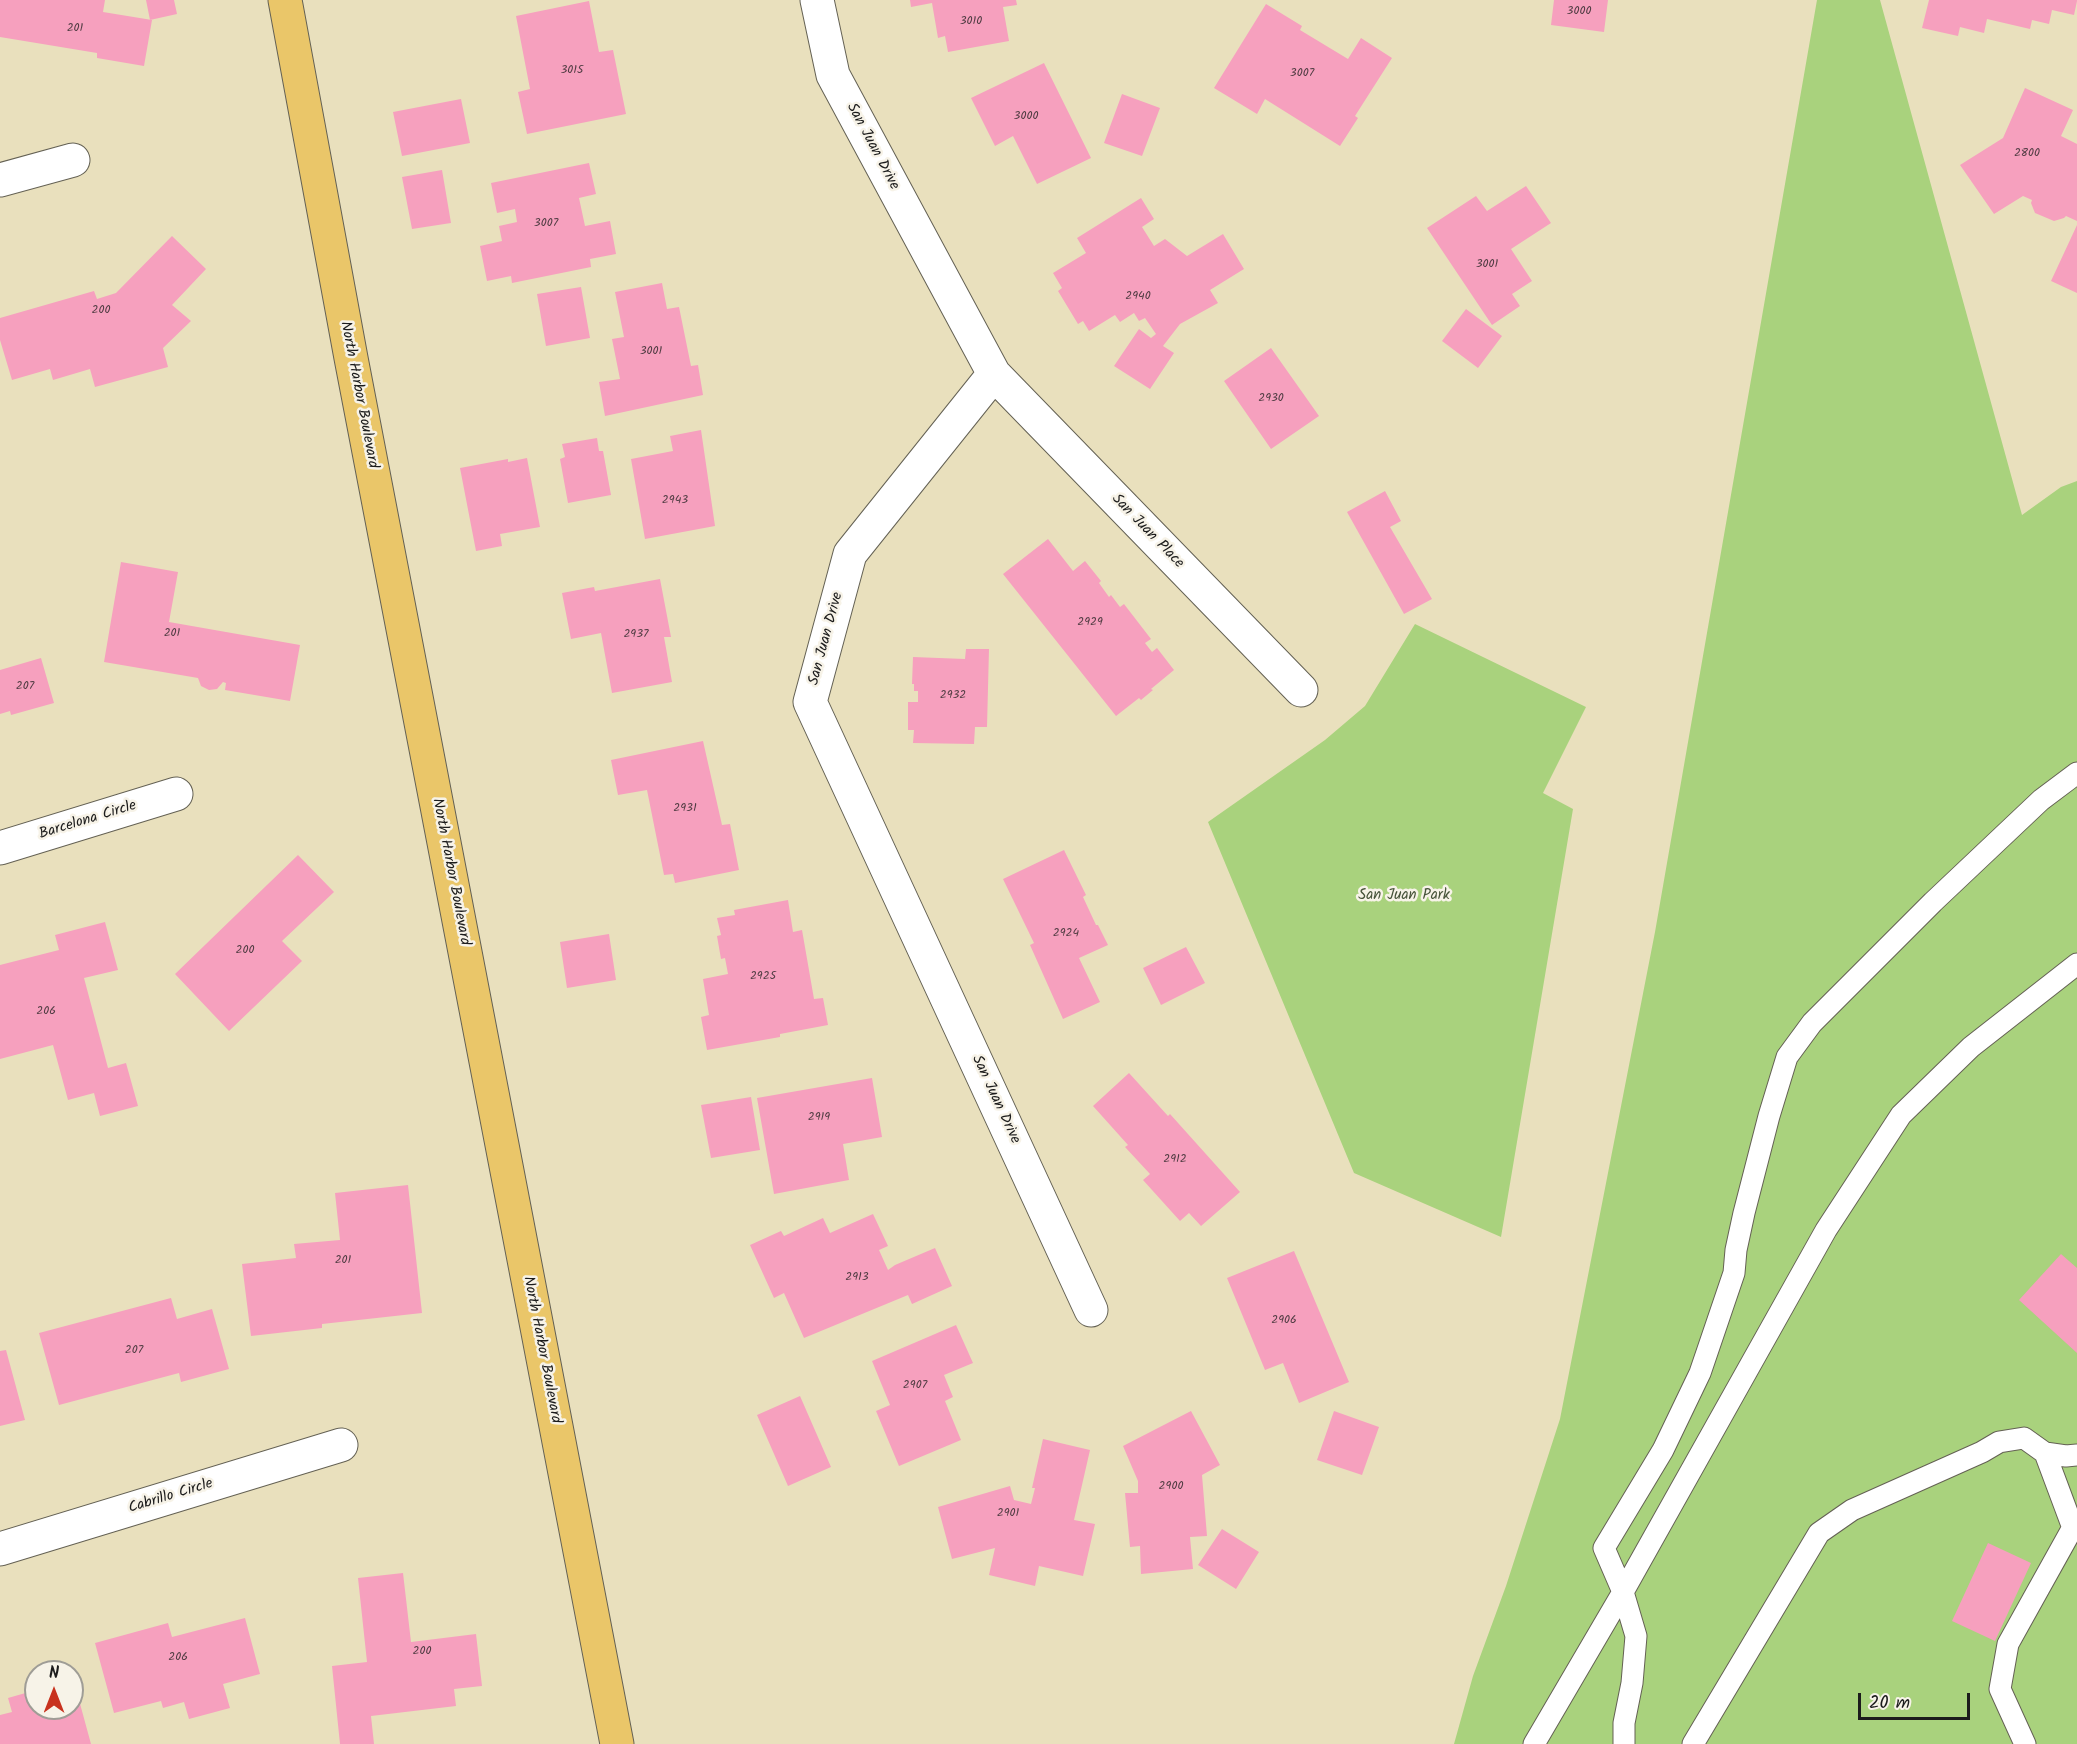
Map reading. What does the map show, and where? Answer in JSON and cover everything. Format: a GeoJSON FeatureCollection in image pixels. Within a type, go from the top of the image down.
{"type":"FeatureCollection","features":[{"type":"Feature","properties":{"kind":"main road","name":"North Harbor Boulevard"},"geometry":{"type":"LineString","coordinates":[[285,0],[617,1744]]}},
{"type":"Feature","properties":{"kind":"street","name":"San Juan Drive"},"geometry":{"type":"LineString","coordinates":[[817,0],[833,75],[994,374],[850,554],[810,702],[1091,1310]]}},
{"type":"Feature","properties":{"kind":"street"},"geometry":{"type":"LineString","coordinates":[[0,180],[73,160]]}},
{"type":"Feature","properties":{"kind":"street","name":"San Juan Place"},"geometry":{"type":"LineString","coordinates":[[994,374],[1301,690]]}},
{"type":"Feature","properties":{"kind":"street","name":"Barcelona Circle"},"geometry":{"type":"LineString","coordinates":[[0,848],[176,794]]}},
{"type":"Feature","properties":{"kind":"street","name":"Cabrillo Circle"},"geometry":{"type":"LineString","coordinates":[[0,1549],[341,1445]]}},
{"type":"Feature","properties":{"kind":"lane"},"geometry":{"type":"LineString","coordinates":[[1624,1744],[1624,1722],[1632,1683],[1636,1636],[1623,1592],[1604,1548],[1663,1449],[1700,1373],[1734,1273],[1736,1250],[1744,1213],[1787,1057],[1812,1023],[1933,902],[2041,800],[2077,773]]}},
{"type":"Feature","properties":{"kind":"lane"},"geometry":{"type":"LineString","coordinates":[[1534,1744],[1623,1592],[1826,1230],[1902,1115],[1971,1047],[2077,963]]}},
{"type":"Feature","properties":{"kind":"lane"},"geometry":{"type":"LineString","coordinates":[[1693,1744],[1819,1533],[1852,1510],[1982,1452],[1999,1442],[2024,1438],[2045,1453],[2077,1455]]}},
{"type":"Feature","properties":{"kind":"lane"},"geometry":{"type":"LineString","coordinates":[[2025,1744],[2000,1689],[2008,1644],[2075,1524],[2045,1453]]}},
{"type":"Feature","properties":{"kind":"green space"},"geometry":{"type":"Polygon","coordinates":[[[1817,0],[1880,0],[2022,515],[2061,487],[2077,481],[2077,1744],[1454,1744],[1473,1676],[1506,1586],[1560,1419],[1655,932],[1817,0]]]}},
{"type":"Feature","properties":{"kind":"green space","name":"San Juan Park"},"geometry":{"type":"Polygon","coordinates":[[[1415,624],[1586,707],[1543,793],[1573,809],[1501,1237],[1354,1173],[1208,822],[1325,740],[1365,706],[1415,624]]]}},
{"type":"Feature","properties":{"kind":"building"},"geometry":{"type":"Polygon","coordinates":[[[0,0],[105,0],[103,12],[152,20],[144,66],[97,58],[97,53],[0,37],[0,0]]]}},
{"type":"Feature","properties":{"kind":"building"},"geometry":{"type":"Polygon","coordinates":[[[146,0],[174,0],[177,14],[150,20],[146,0]]]}},
{"type":"Feature","properties":{"kind":"building"},"geometry":{"type":"Polygon","coordinates":[[[910,0],[1016,0],[1017,5],[1003,7],[1009,41],[948,52],[945,36],[938,38],[932,3],[911,7],[910,0]]]}},
{"type":"Feature","properties":{"kind":"building"},"geometry":{"type":"Polygon","coordinates":[[[1554,0],[1608,0],[1604,32],[1551,25],[1554,0]]]}},
{"type":"Feature","properties":{"kind":"building"},"geometry":{"type":"Polygon","coordinates":[[[1929,0],[2077,1],[2074,15],[2052,10],[2049,24],[2032,20],[2030,29],[1987,19],[1984,33],[1960,27],[1958,36],[1922,28],[1929,0]]]}},
{"type":"Feature","properties":{"kind":"building"},"geometry":{"type":"Polygon","coordinates":[[[589,1],[599,52],[613,50],[626,114],[527,134],[518,92],[530,89],[516,16],[589,1]]]}},
{"type":"Feature","properties":{"kind":"building"},"geometry":{"type":"Polygon","coordinates":[[[1266,4],[1302,26],[1300,30],[1348,59],[1361,38],[1392,58],[1355,116],[1358,118],[1340,146],[1265,99],[1257,114],[1214,88],[1266,4]]]}},
{"type":"Feature","properties":{"kind":"building"},"geometry":{"type":"Polygon","coordinates":[[[1044,63],[1091,158],[1037,184],[1013,136],[995,146],[971,98],[1044,63]]]}},
{"type":"Feature","properties":{"kind":"building"},"geometry":{"type":"Polygon","coordinates":[[[2025,88],[2073,110],[2061,136],[2077,144],[2077,221],[2066,216],[2054,221],[2035,213],[2032,200],[2023,196],[1994,214],[1960,165],[2003,138],[2025,88]]]}},
{"type":"Feature","properties":{"kind":"building"},"geometry":{"type":"Polygon","coordinates":[[[1122,94],[1160,108],[1142,156],[1104,143],[1122,94]]]}},
{"type":"Feature","properties":{"kind":"building"},"geometry":{"type":"Polygon","coordinates":[[[461,99],[470,143],[402,156],[393,112],[461,99]]]}},
{"type":"Feature","properties":{"kind":"building"},"geometry":{"type":"Polygon","coordinates":[[[589,163],[596,194],[579,198],[585,226],[610,221],[616,254],[590,259],[591,267],[512,283],[511,276],[487,281],[480,246],[502,241],[499,226],[517,222],[515,209],[497,213],[491,183],[589,163]]]}},
{"type":"Feature","properties":{"kind":"building"},"geometry":{"type":"Polygon","coordinates":[[[442,170],[451,223],[412,229],[402,177],[442,170]]]}},
{"type":"Feature","properties":{"kind":"building"},"geometry":{"type":"Polygon","coordinates":[[[1526,186],[1551,223],[1511,249],[1532,281],[1512,294],[1520,306],[1492,325],[1427,228],[1476,196],[1487,211],[1526,186]]]}},
{"type":"Feature","properties":{"kind":"building"},"geometry":{"type":"Polygon","coordinates":[[[1141,198],[1154,219],[1142,227],[1154,246],[1165,239],[1187,256],[1223,234],[1244,269],[1210,290],[1218,303],[1180,324],[1163,346],[1174,353],[1150,389],[1114,366],[1139,329],[1151,338],[1156,334],[1145,318],[1139,321],[1134,313],[1120,322],[1115,315],[1089,331],[1083,321],[1078,324],[1058,291],[1062,288],[1053,273],[1086,253],[1077,238],[1141,198]]]}},
{"type":"Feature","properties":{"kind":"building"},"geometry":{"type":"Polygon","coordinates":[[[2077,225],[2077,293],[2051,281],[2077,225]]]}},
{"type":"Feature","properties":{"kind":"building"},"geometry":{"type":"Polygon","coordinates":[[[172,236],[206,269],[172,305],[191,321],[163,348],[168,367],[95,387],[90,369],[53,380],[50,369],[12,380],[0,340],[0,318],[94,291],[97,299],[116,293],[172,236]]]}},
{"type":"Feature","properties":{"kind":"building"},"geometry":{"type":"Polygon","coordinates":[[[662,283],[667,309],[679,307],[691,366],[698,365],[703,395],[605,416],[599,382],[620,379],[612,339],[624,337],[615,292],[662,283]]]}},
{"type":"Feature","properties":{"kind":"building"},"geometry":{"type":"Polygon","coordinates":[[[581,287],[590,338],[546,346],[537,294],[581,287]]]}},
{"type":"Feature","properties":{"kind":"building"},"geometry":{"type":"Polygon","coordinates":[[[1466,309],[1502,336],[1478,368],[1442,341],[1466,309]]]}},
{"type":"Feature","properties":{"kind":"building"},"geometry":{"type":"Polygon","coordinates":[[[1271,348],[1319,416],[1271,449],[1224,381],[1271,348]]]}},
{"type":"Feature","properties":{"kind":"building"},"geometry":{"type":"Polygon","coordinates":[[[701,430],[715,526],[645,539],[631,459],[673,451],[670,436],[701,430]]]}},
{"type":"Feature","properties":{"kind":"building"},"geometry":{"type":"Polygon","coordinates":[[[597,438],[599,451],[603,451],[611,495],[568,503],[560,459],[565,457],[562,444],[597,438]]]}},
{"type":"Feature","properties":{"kind":"building"},"geometry":{"type":"Polygon","coordinates":[[[527,458],[540,527],[500,534],[502,546],[476,551],[460,468],[508,459],[508,462],[527,458]]]}},
{"type":"Feature","properties":{"kind":"building"},"geometry":{"type":"Polygon","coordinates":[[[1385,491],[1401,521],[1390,527],[1432,599],[1404,614],[1347,512],[1385,491]]]}},
{"type":"Feature","properties":{"kind":"building"},"geometry":{"type":"Polygon","coordinates":[[[1048,539],[1073,571],[1085,561],[1101,581],[1099,583],[1109,597],[1111,595],[1120,607],[1124,604],[1151,639],[1145,643],[1152,652],[1157,648],[1174,670],[1141,700],[1139,698],[1116,716],[1003,574],[1048,539]]]}},
{"type":"Feature","properties":{"kind":"building"},"geometry":{"type":"Polygon","coordinates":[[[121,562],[178,572],[169,622],[300,645],[290,701],[225,690],[226,683],[223,682],[217,689],[209,690],[201,686],[198,678],[104,662],[121,562]]]}},
{"type":"Feature","properties":{"kind":"building"},"geometry":{"type":"Polygon","coordinates":[[[660,579],[671,637],[664,637],[672,682],[612,693],[601,633],[571,639],[562,593],[594,587],[595,591],[660,579]]]}},
{"type":"Feature","properties":{"kind":"building"},"geometry":{"type":"Polygon","coordinates":[[[966,649],[989,649],[987,727],[975,727],[974,744],[913,743],[914,730],[908,730],[908,702],[918,702],[918,691],[914,691],[914,684],[912,684],[913,657],[965,659],[966,649]]]}},
{"type":"Feature","properties":{"kind":"building"},"geometry":{"type":"Polygon","coordinates":[[[41,658],[54,703],[11,715],[10,711],[0,714],[0,670],[41,658]]]}},
{"type":"Feature","properties":{"kind":"building"},"geometry":{"type":"Polygon","coordinates":[[[703,741],[722,825],[730,824],[739,870],[675,883],[673,874],[664,875],[647,790],[618,795],[611,760],[703,741]]]}},
{"type":"Feature","properties":{"kind":"building"},"geometry":{"type":"Polygon","coordinates":[[[1064,850],[1086,895],[1083,897],[1108,945],[1079,958],[1100,1002],[1063,1019],[1030,945],[1034,943],[1003,879],[1064,850]]]}},
{"type":"Feature","properties":{"kind":"building"},"geometry":{"type":"Polygon","coordinates":[[[298,855],[334,892],[282,941],[302,961],[229,1031],[175,974],[298,855]]]}},
{"type":"Feature","properties":{"kind":"building"},"geometry":{"type":"Polygon","coordinates":[[[788,900],[793,932],[802,930],[814,999],[823,998],[828,1025],[780,1034],[780,1037],[707,1050],[701,1017],[709,1015],[703,979],[728,974],[725,958],[721,959],[717,936],[721,935],[717,918],[735,915],[734,910],[788,900]]]}},
{"type":"Feature","properties":{"kind":"building"},"geometry":{"type":"Polygon","coordinates":[[[105,922],[118,970],[84,978],[108,1068],[126,1063],[138,1106],[100,1116],[94,1093],[68,1100],[53,1045],[0,1059],[0,965],[59,950],[55,935],[105,922]]]}},
{"type":"Feature","properties":{"kind":"building"},"geometry":{"type":"Polygon","coordinates":[[[609,934],[616,980],[567,988],[560,942],[609,934]]]}},
{"type":"Feature","properties":{"kind":"building"},"geometry":{"type":"Polygon","coordinates":[[[1186,947],[1205,983],[1161,1005],[1143,968],[1186,947]]]}},
{"type":"Feature","properties":{"kind":"building"},"geometry":{"type":"Polygon","coordinates":[[[1129,1073],[1168,1116],[1170,1114],[1240,1192],[1201,1226],[1189,1213],[1180,1221],[1143,1180],[1150,1174],[1125,1147],[1128,1145],[1093,1106],[1129,1073]]]}},
{"type":"Feature","properties":{"kind":"building"},"geometry":{"type":"Polygon","coordinates":[[[872,1078],[882,1137],[843,1144],[849,1180],[774,1194],[757,1098],[872,1078]]]}},
{"type":"Feature","properties":{"kind":"building"},"geometry":{"type":"Polygon","coordinates":[[[751,1097],[760,1150],[711,1158],[701,1105],[751,1097]]]}},
{"type":"Feature","properties":{"kind":"building"},"geometry":{"type":"Polygon","coordinates":[[[408,1185],[422,1313],[322,1324],[322,1328],[251,1336],[242,1264],[296,1258],[294,1244],[340,1240],[335,1193],[408,1185]]]}},
{"type":"Feature","properties":{"kind":"building"},"geometry":{"type":"Polygon","coordinates":[[[873,1214],[888,1246],[879,1250],[888,1270],[935,1248],[952,1286],[912,1304],[908,1295],[804,1338],[784,1293],[774,1298],[750,1245],[781,1231],[784,1236],[823,1218],[830,1233],[873,1214]]]}},
{"type":"Feature","properties":{"kind":"building"},"geometry":{"type":"Polygon","coordinates":[[[1294,1251],[1349,1382],[1299,1403],[1283,1363],[1265,1370],[1227,1278],[1294,1251]]]}},
{"type":"Feature","properties":{"kind":"building"},"geometry":{"type":"Polygon","coordinates":[[[2061,1254],[2077,1268],[2077,1353],[2019,1300],[2061,1254]]]}},
{"type":"Feature","properties":{"kind":"building"},"geometry":{"type":"Polygon","coordinates":[[[171,1298],[177,1319],[212,1309],[229,1369],[181,1382],[179,1373],[59,1405],[39,1333],[171,1298]]]}},
{"type":"Feature","properties":{"kind":"building"},"geometry":{"type":"Polygon","coordinates":[[[956,1325],[973,1363],[944,1375],[953,1397],[945,1401],[961,1440],[899,1466],[876,1411],[890,1405],[872,1361],[956,1325]]]}},
{"type":"Feature","properties":{"kind":"building"},"geometry":{"type":"Polygon","coordinates":[[[6,1350],[25,1420],[0,1426],[0,1351],[6,1350]]]}},
{"type":"Feature","properties":{"kind":"building"},"geometry":{"type":"Polygon","coordinates":[[[800,1396],[831,1467],[788,1486],[757,1415],[800,1396]]]}},
{"type":"Feature","properties":{"kind":"building"},"geometry":{"type":"Polygon","coordinates":[[[1191,1411],[1220,1465],[1202,1475],[1207,1536],[1190,1537],[1193,1569],[1141,1574],[1140,1546],[1130,1547],[1125,1493],[1138,1493],[1138,1481],[1123,1446],[1191,1411]]]}},
{"type":"Feature","properties":{"kind":"building"},"geometry":{"type":"Polygon","coordinates":[[[1334,1411],[1379,1427],[1362,1475],[1317,1460],[1334,1411]]]}},
{"type":"Feature","properties":{"kind":"building"},"geometry":{"type":"Polygon","coordinates":[[[1043,1439],[1090,1450],[1074,1520],[1095,1524],[1083,1576],[1039,1566],[1035,1586],[989,1575],[995,1548],[952,1559],[938,1507],[1010,1486],[1014,1500],[1031,1504],[1035,1488],[1032,1488],[1043,1439]]]}},
{"type":"Feature","properties":{"kind":"building"},"geometry":{"type":"Polygon","coordinates":[[[1222,1529],[1259,1552],[1236,1589],[1198,1565],[1222,1529]]]}},
{"type":"Feature","properties":{"kind":"building"},"geometry":{"type":"Polygon","coordinates":[[[1988,1543],[2031,1563],[1995,1641],[1952,1621],[1988,1543]]]}},
{"type":"Feature","properties":{"kind":"building"},"geometry":{"type":"Polygon","coordinates":[[[403,1573],[411,1642],[476,1634],[482,1686],[454,1689],[456,1706],[371,1716],[374,1744],[340,1744],[332,1666],[367,1662],[358,1578],[403,1573]]]}},
{"type":"Feature","properties":{"kind":"building"},"geometry":{"type":"Polygon","coordinates":[[[245,1618],[260,1674],[223,1684],[230,1708],[189,1719],[184,1702],[163,1708],[161,1701],[114,1713],[95,1643],[168,1623],[172,1637],[245,1618]]]}},
{"type":"Feature","properties":{"kind":"building"},"geometry":{"type":"Polygon","coordinates":[[[24,1693],[24,1720],[84,1718],[91,1744],[0,1744],[0,1715],[12,1712],[8,1698],[24,1693]]]}}]}
